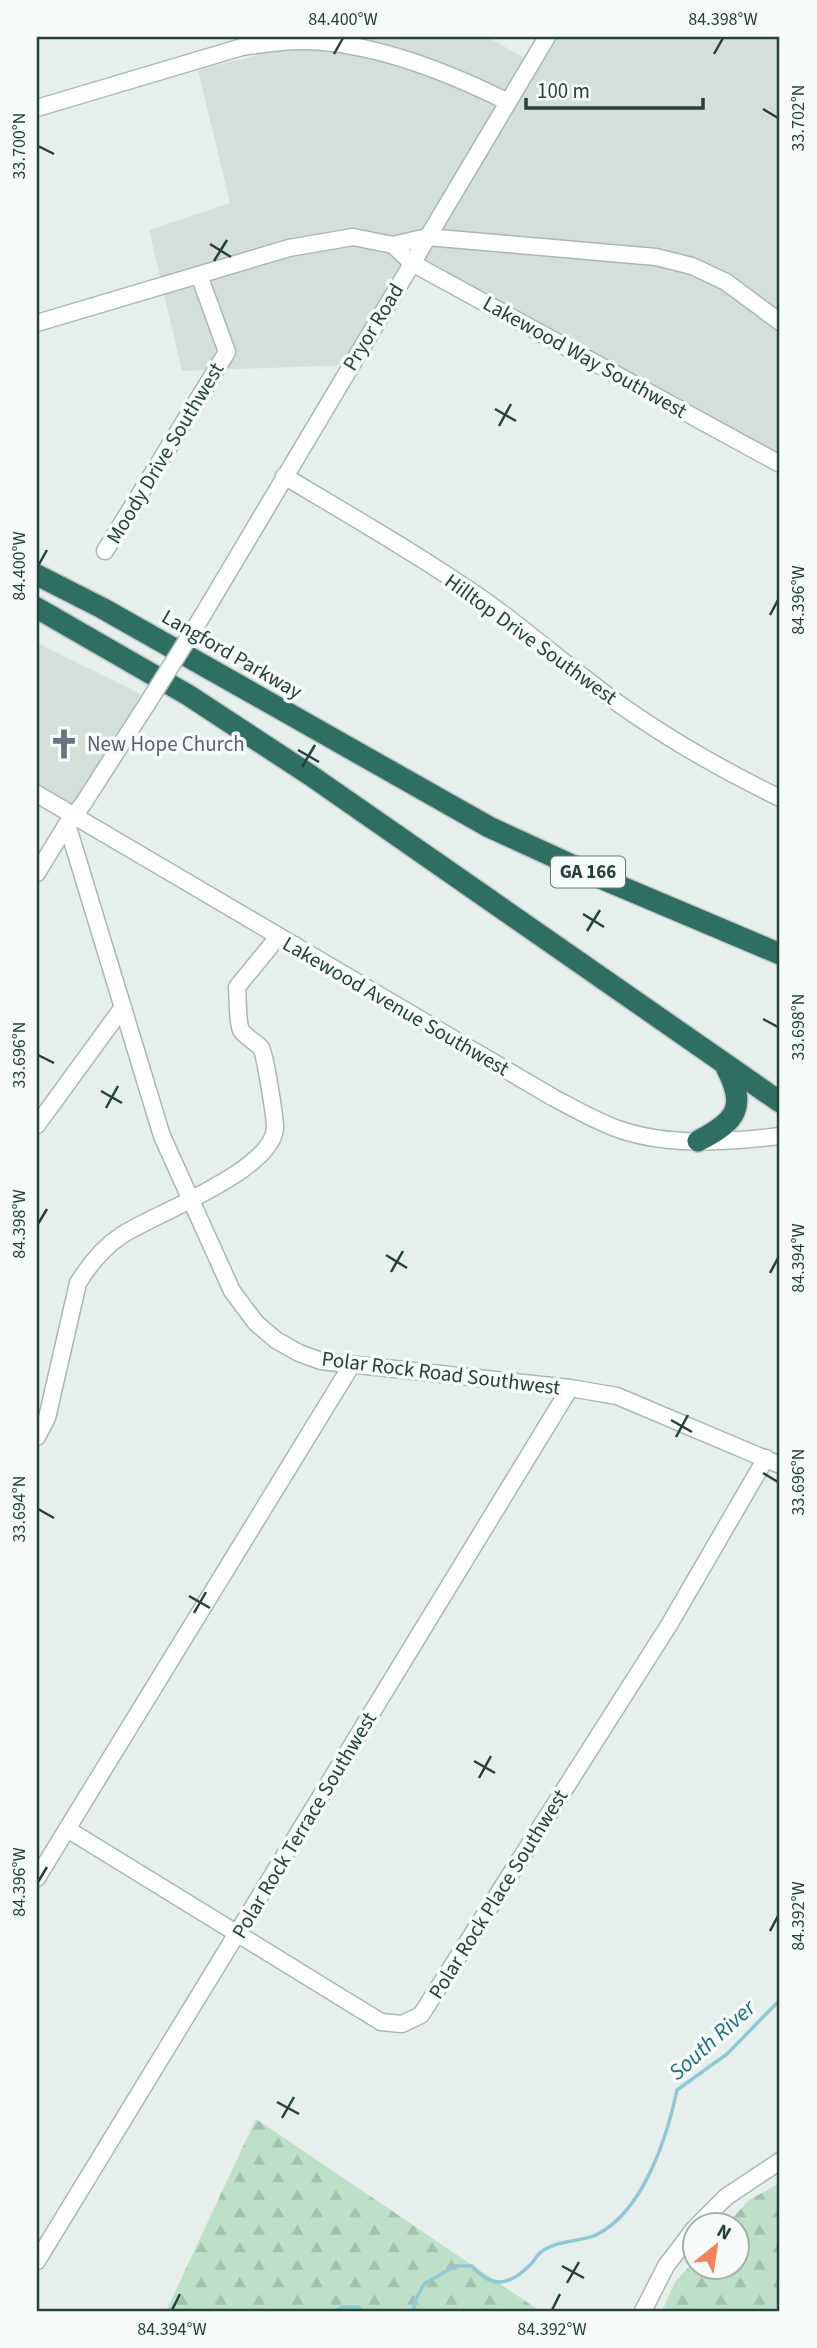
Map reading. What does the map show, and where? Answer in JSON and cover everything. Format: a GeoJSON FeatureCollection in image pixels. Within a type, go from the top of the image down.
{"type":"FeatureCollection","features":[{"type":"Feature","properties":{"kind":"highway"},"geometry":{"type":"LineString","coordinates":[[37,566],[102,608]]}},
{"type":"Feature","properties":{"kind":"highway","name":"Langford Parkway"},"geometry":{"type":"LineString","coordinates":[[37,575],[102,608],[401,779],[519,842],[780,954]]}},
{"type":"Feature","properties":{"kind":"highway"},"geometry":{"type":"LineString","coordinates":[[37,608],[188,695],[310,775],[780,1102]]}},
{"type":"Feature","properties":{"kind":"highway"},"geometry":{"type":"LineString","coordinates":[[698,1141],[726,1124],[737,1106],[736,1086],[725,1065]]}},
{"type":"Feature","properties":{"kind":"street","name":"Pryor Road"},"geometry":{"type":"LineString","coordinates":[[37,873],[201,618],[547,37]]}},
{"type":"Feature","properties":{"kind":"street"},"geometry":{"type":"LineString","coordinates":[[37,108],[242,47],[306,41],[343,44],[379,52],[472,84],[508,102]]}},
{"type":"Feature","properties":{"kind":"street"},"geometry":{"type":"LineString","coordinates":[[37,323],[289,248],[353,237],[393,245],[427,237],[656,257],[692,267],[726,282],[780,322]]}},
{"type":"Feature","properties":{"kind":"street","name":"Lakewood Way Southwest"},"geometry":{"type":"LineString","coordinates":[[393,245],[412,263],[780,464]]}},
{"type":"Feature","properties":{"kind":"street","name":"Moody Drive Southwest"},"geometry":{"type":"LineString","coordinates":[[105,551],[227,352],[199,275]]}},
{"type":"Feature","properties":{"kind":"street","name":"Hilltop Drive Southwest"},"geometry":{"type":"LineString","coordinates":[[284,476],[484,600],[665,735],[748,783],[780,798]]}},
{"type":"Feature","properties":{"kind":"street","name":"Lakewood Avenue Southwest"},"geometry":{"type":"LineString","coordinates":[[37,794],[70,820],[592,1118],[621,1130],[667,1139],[698,1141],[780,1136]]}},
{"type":"Feature","properties":{"kind":"street","name":"Polar Rock Road Southwest"},"geometry":{"type":"LineString","coordinates":[[70,820],[162,1136],[232,1291],[256,1323],[276,1340],[321,1361],[570,1388],[617,1396],[773,1462]]}},
{"type":"Feature","properties":{"kind":"street"},"geometry":{"type":"LineString","coordinates":[[37,1437],[47,1419],[78,1283],[84,1274],[102,1252],[122,1235],[191,1201],[247,1166],[266,1150],[275,1129],[262,1050],[241,1029],[237,987],[278,937]]}},
{"type":"Feature","properties":{"kind":"street"},"geometry":{"type":"LineString","coordinates":[[37,1125],[123,1007]]}},
{"type":"Feature","properties":{"kind":"street"},"geometry":{"type":"LineString","coordinates":[[37,1878],[351,1366]]}},
{"type":"Feature","properties":{"kind":"street","name":"Polar Rock Terrace Southwest"},"geometry":{"type":"LineString","coordinates":[[37,2261],[570,1388]]}},
{"type":"Feature","properties":{"kind":"street","name":"Polar Rock Place Southwest"},"geometry":{"type":"LineString","coordinates":[[67,1829],[381,2022],[402,2024],[421,2015],[773,1462]]}},
{"type":"Feature","properties":{"kind":"street"},"geometry":{"type":"LineString","coordinates":[[711,2212],[751,2178],[780,2161]]}},
{"type":"Feature","properties":{"kind":"street"},"geometry":{"type":"LineString","coordinates":[[643,2311],[666,2266],[680,2248]]}},
{"type":"Feature","properties":{"kind":"shaded area"},"geometry":{"type":"Polygon","coordinates":[[[330,37],[487,37],[539,66],[558,37],[780,37],[780,474],[407,271],[351,365],[182,371],[149,230],[230,203],[198,70],[330,37]]]}},
{"type":"Feature","properties":{"kind":"shaded area"},"geometry":{"type":"Polygon","coordinates":[[[37,643],[141,694],[74,824],[37,802],[37,643]]]}},
{"type":"Feature","properties":{"kind":"green space"},"geometry":{"type":"Polygon","coordinates":[[[256,2119],[540,2311],[166,2311],[256,2119]]]}},
{"type":"Feature","properties":{"kind":"green space"},"geometry":{"type":"Polygon","coordinates":[[[780,2183],[780,2311],[662,2311],[680,2276],[680,2282],[750,2282],[750,2212],[738,2212],[749,2200],[780,2183]]]}},
{"type":"Feature","properties":{"kind":"waterway","name":"South River"},"geometry":{"type":"LineString","coordinates":[[413,2311],[424,2284],[455,2266],[472,2266],[494,2281],[508,2281],[522,2272],[546,2249],[596,2235],[613,2224],[640,2192],[650,2172],[667,2130],[677,2090],[727,2054],[780,2000]]}},
{"type":"Feature","properties":{"kind":"waterway","name":"South River"},"geometry":{"type":"LineString","coordinates":[[335,2311],[342,2307],[359,2307],[361,2311]]}},
{"type":"Feature","properties":{"kind":"place","name":"New Hope Church"},"geometry":{"type":"Point","coordinates":[64,744]}}]}
